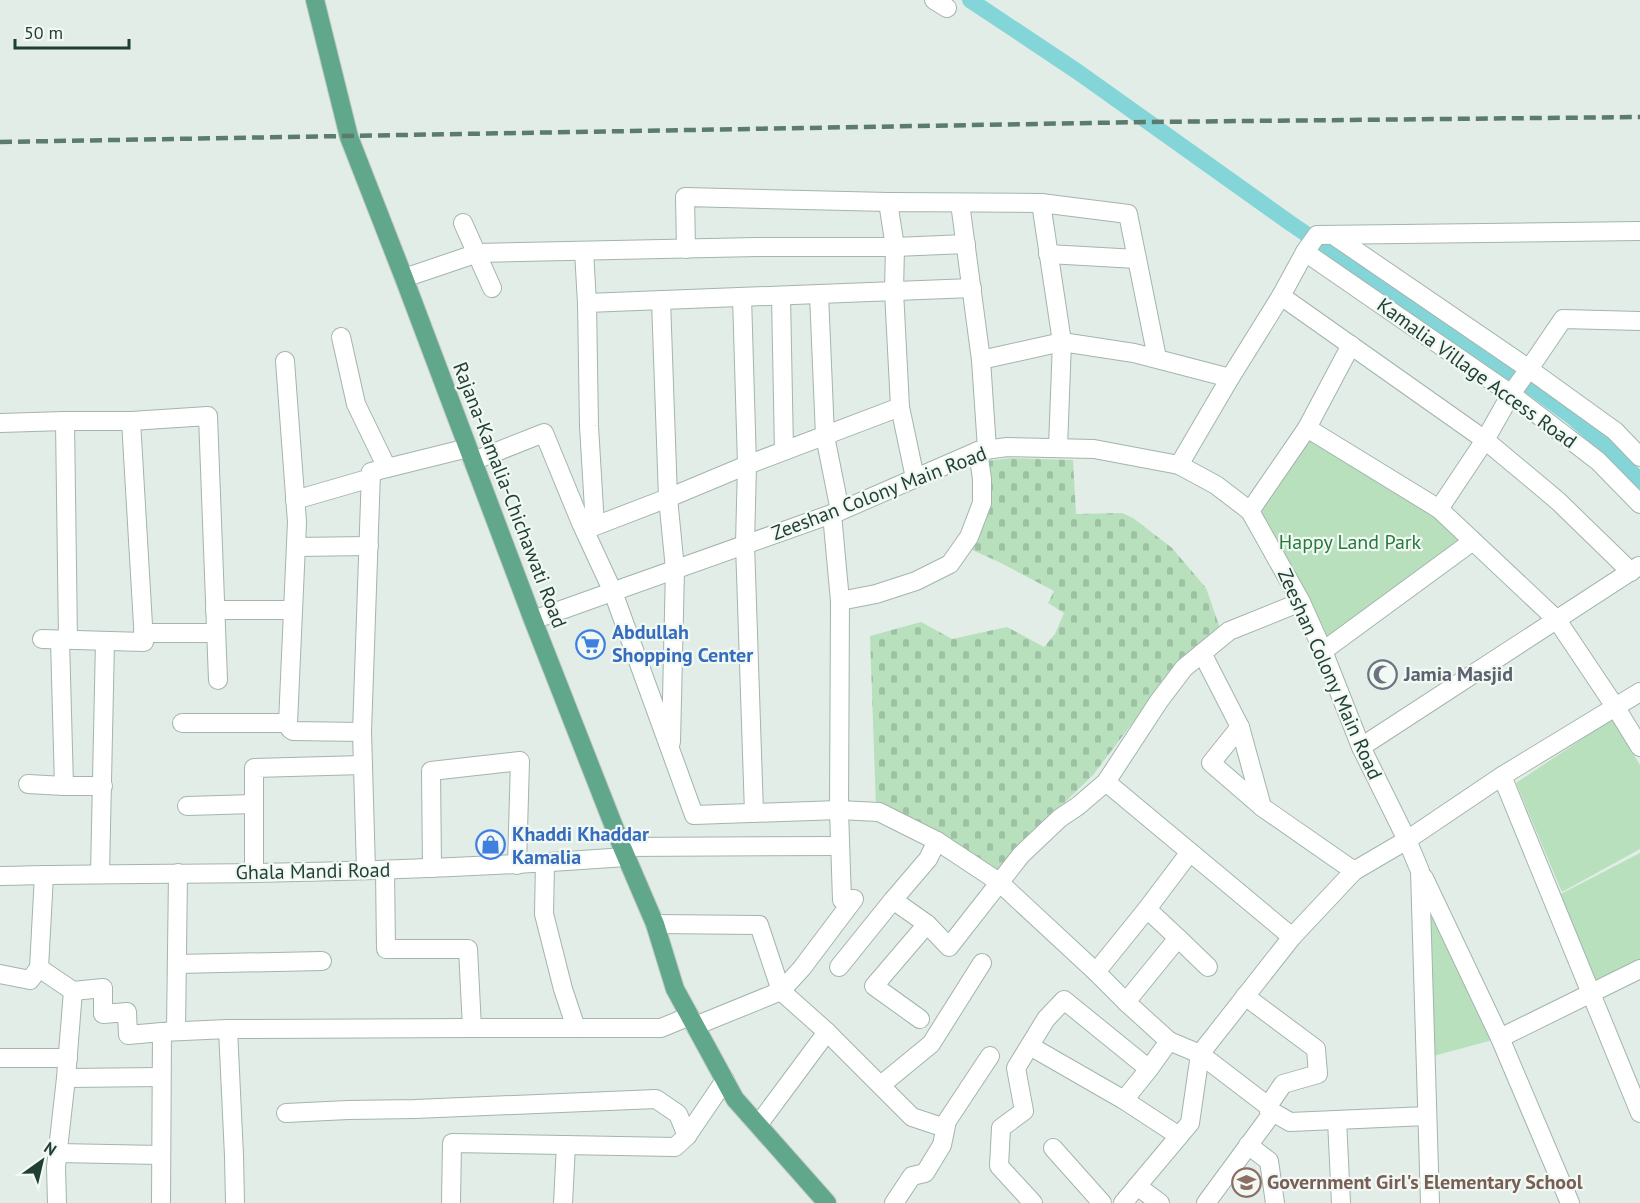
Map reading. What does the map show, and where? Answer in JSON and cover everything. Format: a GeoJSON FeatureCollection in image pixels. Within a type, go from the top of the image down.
{"type":"FeatureCollection","features":[{"type":"Feature","properties":{"kind":"main road","name":"Rajana-Kamalia-Chichawati Road"},"geometry":{"type":"LineString","coordinates":[[315,0],[349,137],[533,620],[624,852],[655,924],[675,989],[735,1099],[827,1203]]}},
{"type":"Feature","properties":{"kind":"street"},"geometry":{"type":"LineString","coordinates":[[686,249],[685,197],[1041,203],[1128,214],[1157,358]]}},
{"type":"Feature","properties":{"kind":"street"},"geometry":{"type":"LineString","coordinates":[[888,202],[895,247],[894,291],[900,407],[915,478]]}},
{"type":"Feature","properties":{"kind":"street"},"geometry":{"type":"LineString","coordinates":[[840,601],[876,594],[916,581],[950,564],[969,537],[982,503],[981,360],[960,202]]}},
{"type":"Feature","properties":{"kind":"street"},"geometry":{"type":"LineString","coordinates":[[1041,203],[1062,342],[1058,447]]}},
{"type":"Feature","properties":{"kind":"street"},"geometry":{"type":"LineString","coordinates":[[463,223],[492,288]]}},
{"type":"Feature","properties":{"kind":"street"},"geometry":{"type":"LineString","coordinates":[[1316,242],[1640,231]]}},
{"type":"Feature","properties":{"kind":"street"},"geometry":{"type":"LineString","coordinates":[[1179,465],[1230,378],[1316,242]]}},
{"type":"Feature","properties":{"kind":"street"},"geometry":{"type":"LineString","coordinates":[[1316,242],[1529,369],[1615,431],[1640,457]]}},
{"type":"Feature","properties":{"kind":"street","name":"Kamalia Village Access Road"},"geometry":{"type":"LineString","coordinates":[[1316,242],[1598,461],[1640,504]]}},
{"type":"Feature","properties":{"kind":"street"},"geometry":{"type":"LineString","coordinates":[[404,278],[478,253],[966,244]]}},
{"type":"Feature","properties":{"kind":"street"},"geometry":{"type":"LineString","coordinates":[[584,251],[590,426],[589,528]]}},
{"type":"Feature","properties":{"kind":"street"},"geometry":{"type":"LineString","coordinates":[[1048,254],[1137,259]]}},
{"type":"Feature","properties":{"kind":"street"},"geometry":{"type":"LineString","coordinates":[[587,303],[972,288]]}},
{"type":"Feature","properties":{"kind":"street"},"geometry":{"type":"LineString","coordinates":[[39,968],[73,991],[104,988],[103,1014],[127,1012],[128,1035],[228,1029],[661,1028],[693,1021],[781,991],[802,968],[854,898],[842,900],[839,810],[840,601],[836,513],[825,436],[819,294]]}},
{"type":"Feature","properties":{"kind":"street"},"geometry":{"type":"LineString","coordinates":[[781,296],[784,451]]}},
{"type":"Feature","properties":{"kind":"street"},"geometry":{"type":"LineString","coordinates":[[1281,296],[1485,440],[1635,569],[1361,747]]}},
{"type":"Feature","properties":{"kind":"street"},"geometry":{"type":"LineString","coordinates":[[742,297],[747,465],[745,544],[754,813]]}},
{"type":"Feature","properties":{"kind":"street"},"geometry":{"type":"LineString","coordinates":[[661,300],[668,498],[675,569],[671,752]]}},
{"type":"Feature","properties":{"kind":"street"},"geometry":{"type":"LineString","coordinates":[[1439,509],[1485,440],[1511,394],[1563,319],[1640,321]]}},
{"type":"Feature","properties":{"kind":"street"},"geometry":{"type":"LineString","coordinates":[[341,337],[356,404],[387,468]]}},
{"type":"Feature","properties":{"kind":"street"},"geometry":{"type":"LineString","coordinates":[[981,360],[1062,342],[1134,352],[1230,378]]}},
{"type":"Feature","properties":{"kind":"street"},"geometry":{"type":"LineString","coordinates":[[1250,511],[1307,428],[1351,345]]}},
{"type":"Feature","properties":{"kind":"street"},"geometry":{"type":"LineString","coordinates":[[285,361],[297,522],[288,723],[293,731],[363,732]]}},
{"type":"Feature","properties":{"kind":"street"},"geometry":{"type":"LineString","coordinates":[[589,528],[900,407]]}},
{"type":"Feature","properties":{"kind":"street"},"geometry":{"type":"LineString","coordinates":[[0,423],[131,421],[208,416],[218,680]]}},
{"type":"Feature","properties":{"kind":"street"},"geometry":{"type":"LineString","coordinates":[[64,786],[57,640],[65,421]]}},
{"type":"Feature","properties":{"kind":"street"},"geometry":{"type":"LineString","coordinates":[[57,640],[144,642],[131,421]]}},
{"type":"Feature","properties":{"kind":"street"},"geometry":{"type":"LineString","coordinates":[[1307,428],[1439,509],[1557,620],[1640,747]]}},
{"type":"Feature","properties":{"kind":"street"},"geometry":{"type":"LineString","coordinates":[[366,870],[363,732],[371,472],[470,455],[544,433],[589,528],[694,815],[839,810],[879,812],[937,841],[999,882],[1169,1041],[1200,1054],[1268,1108],[1290,1122],[1427,1116]]}},
{"type":"Feature","properties":{"kind":"street","name":"Zeeshan Colony Main Road"},"geometry":{"type":"LineString","coordinates":[[533,620],[836,513],[982,450],[1007,447],[1094,449],[1179,465],[1216,485],[1250,511],[1301,602],[1361,747],[1420,871],[1430,1203]]}},
{"type":"Feature","properties":{"kind":"street"},"geometry":{"type":"LineString","coordinates":[[295,500],[371,478]]}},
{"type":"Feature","properties":{"kind":"street"},"geometry":{"type":"LineString","coordinates":[[1323,651],[1473,541]]}},
{"type":"Feature","properties":{"kind":"street"},"geometry":{"type":"LineString","coordinates":[[296,547],[369,546]]}},
{"type":"Feature","properties":{"kind":"street"},"geometry":{"type":"LineString","coordinates":[[893,900],[927,924],[949,947],[1021,855],[1060,818],[1106,782],[1159,701],[1185,668],[1229,631],[1301,602]]}},
{"type":"Feature","properties":{"kind":"street"},"geometry":{"type":"LineString","coordinates":[[215,610],[293,610]]}},
{"type":"Feature","properties":{"kind":"street"},"geometry":{"type":"LineString","coordinates":[[143,633],[216,633]]}},
{"type":"Feature","properties":{"kind":"street"},"geometry":{"type":"LineString","coordinates":[[100,874],[105,642]]}},
{"type":"Feature","properties":{"kind":"street"},"geometry":{"type":"LineString","coordinates":[[1202,653],[1240,727],[1262,807]]}},
{"type":"Feature","properties":{"kind":"street"},"geometry":{"type":"LineString","coordinates":[[1123,1203],[1190,1123],[1200,1054],[1292,937],[1354,871],[1407,840],[1502,776],[1640,692]]}},
{"type":"Feature","properties":{"kind":"street"},"geometry":{"type":"LineString","coordinates":[[182,723],[288,723]]}},
{"type":"Feature","properties":{"kind":"street"},"geometry":{"type":"LineString","coordinates":[[1240,727],[1210,763],[1262,807],[1354,871]]}},
{"type":"Feature","properties":{"kind":"street"},"geometry":{"type":"LineString","coordinates":[[432,868],[431,771],[520,761],[517,865]]}},
{"type":"Feature","properties":{"kind":"street"},"geometry":{"type":"LineString","coordinates":[[254,873],[254,768],[363,765]]}},
{"type":"Feature","properties":{"kind":"street"},"geometry":{"type":"LineString","coordinates":[[1502,776],[1640,1113]]}},
{"type":"Feature","properties":{"kind":"street"},"geometry":{"type":"LineString","coordinates":[[1106,782],[1292,937]]}},
{"type":"Feature","properties":{"kind":"street"},"geometry":{"type":"LineString","coordinates":[[28,784],[103,786]]}},
{"type":"Feature","properties":{"kind":"street"},"geometry":{"type":"LineString","coordinates":[[187,806],[254,804]]}},
{"type":"Feature","properties":{"kind":"street"},"geometry":{"type":"LineString","coordinates":[[838,968],[928,859],[937,841]]}},
{"type":"Feature","properties":{"kind":"street","name":"Ghala Mandi Road"},"geometry":{"type":"LineString","coordinates":[[0,876],[385,870],[545,863],[624,852],[840,846]]}},
{"type":"Feature","properties":{"kind":"street"},"geometry":{"type":"LineString","coordinates":[[1096,972],[1190,852]]}},
{"type":"Feature","properties":{"kind":"street"},"geometry":{"type":"LineString","coordinates":[[545,863],[544,914],[563,989],[576,1028]]}},
{"type":"Feature","properties":{"kind":"street"},"geometry":{"type":"LineString","coordinates":[[385,870],[386,949],[468,950],[472,1028]]}},
{"type":"Feature","properties":{"kind":"street"},"geometry":{"type":"LineString","coordinates":[[1420,871],[1500,1038],[1570,1203]]}},
{"type":"Feature","properties":{"kind":"street"},"geometry":{"type":"LineString","coordinates":[[161,1203],[161,1077],[177,964],[178,873]]}},
{"type":"Feature","properties":{"kind":"street"},"geometry":{"type":"LineString","coordinates":[[0,974],[30,980],[39,968],[44,875]]}},
{"type":"Feature","properties":{"kind":"street"},"geometry":{"type":"LineString","coordinates":[[1147,909],[1208,967]]}},
{"type":"Feature","properties":{"kind":"street"},"geometry":{"type":"LineString","coordinates":[[655,924],[759,925],[781,991],[827,1032],[912,1117],[945,1128]]}},
{"type":"Feature","properties":{"kind":"street"},"geometry":{"type":"LineString","coordinates":[[920,1019],[874,986],[927,924]]}},
{"type":"Feature","properties":{"kind":"street"},"geometry":{"type":"LineString","coordinates":[[1126,1002],[1178,938]]}},
{"type":"Feature","properties":{"kind":"street"},"geometry":{"type":"LineString","coordinates":[[177,964],[322,961]]}},
{"type":"Feature","properties":{"kind":"street"},"geometry":{"type":"LineString","coordinates":[[881,1085],[931,1044],[982,963]]}},
{"type":"Feature","properties":{"kind":"street"},"geometry":{"type":"LineString","coordinates":[[1500,1038],[1640,969]]}},
{"type":"Feature","properties":{"kind":"street"},"geometry":{"type":"LineString","coordinates":[[57,1203],[56,1167],[73,991]]}},
{"type":"Feature","properties":{"kind":"street"},"geometry":{"type":"LineString","coordinates":[[1206,1203],[1269,1116],[1268,1108],[1283,1084],[1318,1074],[1316,1049],[1245,996]]}},
{"type":"Feature","properties":{"kind":"street"},"geometry":{"type":"LineString","coordinates":[[1032,1203],[999,1166],[1001,1128],[1024,1111],[1016,1068],[1046,1019],[1064,1000],[1149,1069]]}},
{"type":"Feature","properties":{"kind":"street"},"geometry":{"type":"LineString","coordinates":[[228,1029],[235,1203]]}},
{"type":"Feature","properties":{"kind":"street"},"geometry":{"type":"LineString","coordinates":[[758,1125],[827,1032]]}},
{"type":"Feature","properties":{"kind":"street"},"geometry":{"type":"LineString","coordinates":[[1124,1100],[1169,1041]]}},
{"type":"Feature","properties":{"kind":"street"},"geometry":{"type":"LineString","coordinates":[[1029,1046],[1124,1100],[1179,1136]]}},
{"type":"Feature","properties":{"kind":"street"},"geometry":{"type":"LineString","coordinates":[[894,1203],[912,1176],[925,1173],[942,1144],[947,1120],[990,1056]]}},
{"type":"Feature","properties":{"kind":"street"},"geometry":{"type":"LineString","coordinates":[[0,1058],[68,1058]]}},
{"type":"Feature","properties":{"kind":"street"},"geometry":{"type":"LineString","coordinates":[[66,1078],[161,1077]]}},
{"type":"Feature","properties":{"kind":"street"},"geometry":{"type":"LineString","coordinates":[[451,1203],[452,1143],[675,1147],[687,1136],[725,1080]]}},
{"type":"Feature","properties":{"kind":"street"},"geometry":{"type":"LineString","coordinates":[[286,1113],[657,1099],[678,1114],[687,1136]]}},
{"type":"Feature","properties":{"kind":"street"},"geometry":{"type":"LineString","coordinates":[[1337,1120],[1341,1203]]}},
{"type":"Feature","properties":{"kind":"street"},"geometry":{"type":"LineString","coordinates":[[563,1203],[566,1145]]}},
{"type":"Feature","properties":{"kind":"street"},"geometry":{"type":"LineString","coordinates":[[1248,1145],[1269,1161],[1275,1203]]}},
{"type":"Feature","properties":{"kind":"street"},"geometry":{"type":"LineString","coordinates":[[1053,1148],[1102,1203]]}},
{"type":"Feature","properties":{"kind":"street"},"geometry":{"type":"LineString","coordinates":[[58,1153],[160,1155]]}},
{"type":"Feature","properties":{"kind":"street"},"geometry":{"type":"LineString","coordinates":[[1137,1186],[1160,1203]]}},
{"type":"Feature","properties":{"kind":"green space","name":"Happy Land Park"},"geometry":{"type":"Polygon","coordinates":[[[1305,431],[1473,541],[1323,651],[1250,511],[1305,431]]]}},
{"type":"Feature","properties":{"kind":"green space"},"geometry":{"type":"Polygon","coordinates":[[[1012,458],[1073,460],[1076,514],[1122,513],[1133,518],[1172,548],[1206,588],[1221,631],[1153,696],[1093,775],[996,875],[876,807],[870,636],[921,622],[952,639],[1007,627],[1044,647],[1055,634],[1064,613],[1048,603],[1054,591],[968,548],[986,461],[1012,458]]]}},
{"type":"Feature","properties":{"kind":"green space"},"geometry":{"type":"Polygon","coordinates":[[[1612,719],[1640,765],[1640,849],[1562,892],[1516,783],[1612,719]]]}},
{"type":"Feature","properties":{"kind":"green space"},"geometry":{"type":"Polygon","coordinates":[[[1640,853],[1640,967],[1592,990],[1555,897],[1640,853]]]}},
{"type":"Feature","properties":{"kind":"green space"},"geometry":{"type":"Polygon","coordinates":[[[1420,871],[1500,1038],[1426,1058],[1420,871]]]}},
{"type":"Feature","properties":{"kind":"waterway"},"geometry":{"type":"LineString","coordinates":[[970,0],[1078,72],[1290,223],[1523,381],[1571,416],[1606,446],[1640,481]]}},
{"type":"Feature","properties":{"kind":"railway"},"geometry":{"type":"LineString","coordinates":[[0,142],[1148,122],[1640,117]]}},
{"type":"Feature","properties":{"kind":"place","name":"Abdullah Shopping Center"},"geometry":{"type":"Point","coordinates":[591,644]}},
{"type":"Feature","properties":{"kind":"place","name":"Jamia Masjid"},"geometry":{"type":"Point","coordinates":[1383,674]}},
{"type":"Feature","properties":{"kind":"place","name":"Khaddi Khaddar Kamalia"},"geometry":{"type":"Point","coordinates":[491,845]}},
{"type":"Feature","properties":{"kind":"place","name":"Government Girl's Elementary School"},"geometry":{"type":"Point","coordinates":[1246,1182]}}]}
